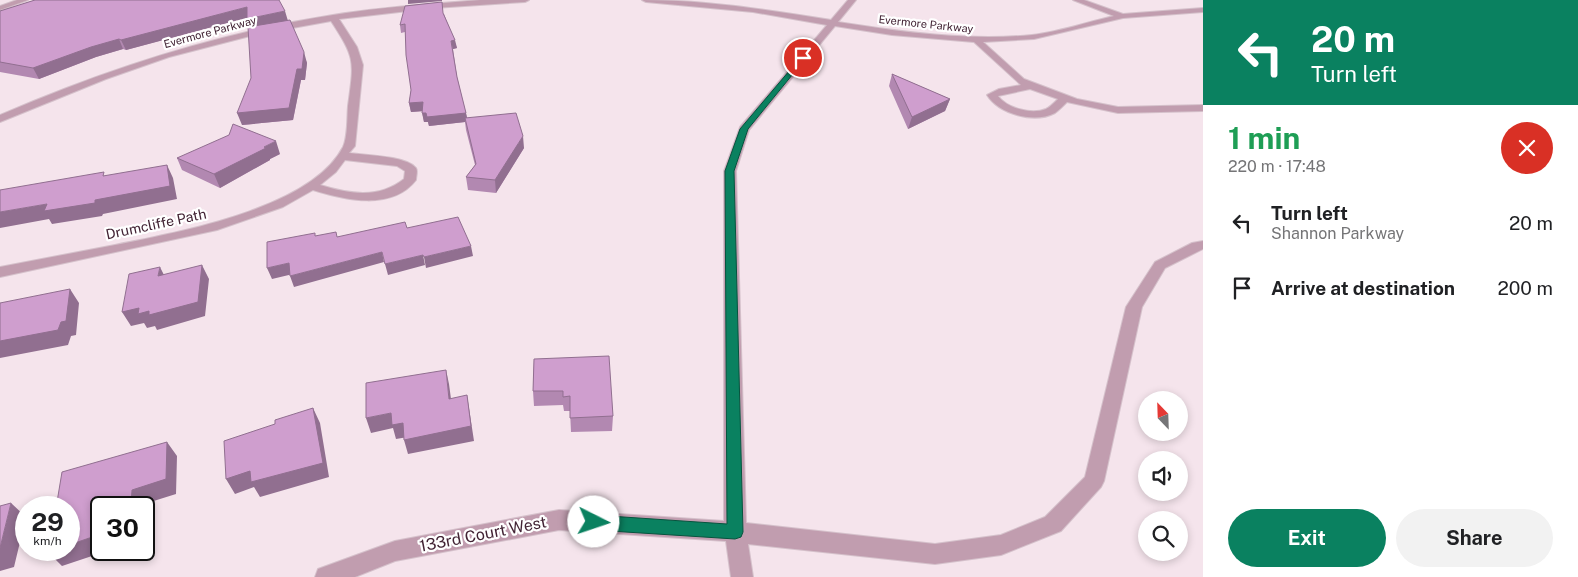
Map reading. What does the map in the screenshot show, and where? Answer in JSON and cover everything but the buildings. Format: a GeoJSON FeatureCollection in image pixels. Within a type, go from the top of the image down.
{"type":"FeatureCollection","features":[{"type":"Feature","properties":{"kind":"street"},"geometry":{"type":"LineString","coordinates":[[0,8],[24,0]]}},
{"type":"Feature","properties":{"kind":"street","name":"Evermore Parkway"},"geometry":{"type":"LineString","coordinates":[[0,119],[86,82],[167,55],[250,33],[333,17],[420,7],[525,0]]}},
{"type":"Feature","properties":{"kind":"street","name":"Evermore Parkway"},"geometry":{"type":"LineString","coordinates":[[646,0],[726,6],[892,33],[976,40],[1034,37],[1123,16],[1203,10]]}},
{"type":"Feature","properties":{"kind":"street"},"geometry":{"type":"LineString","coordinates":[[742,577],[735,532],[730,171],[744,129],[852,0]]}},
{"type":"Feature","properties":{"kind":"street"},"geometry":{"type":"LineString","coordinates":[[1077,0],[1123,16]]}},
{"type":"Feature","properties":{"kind":"street"},"geometry":{"type":"LineString","coordinates":[[311,186],[362,198],[400,190],[410,180],[411,170],[400,163],[344,156],[349,146],[358,65],[353,47],[333,17]]}},
{"type":"Feature","properties":{"kind":"street"},"geometry":{"type":"LineString","coordinates":[[976,40],[1022,81],[1066,99],[1118,110],[1203,108]]}},
{"type":"Feature","properties":{"kind":"street"},"geometry":{"type":"LineString","coordinates":[[1031,86],[1002,91],[992,95],[995,102],[1003,107],[1029,113],[1050,111],[1066,99]]}},
{"type":"Feature","properties":{"kind":"street","name":"Drumcliffe Path"},"geometry":{"type":"LineString","coordinates":[[0,272],[201,231],[263,210],[311,186],[344,156]]}},
{"type":"Feature","properties":{"kind":"street","name":"133rd Court West"},"geometry":{"type":"LineString","coordinates":[[326,577],[395,551],[559,520],[735,532],[935,554],[1001,545],[1053,524],[1094,481],[1134,307],[1160,265],[1197,246],[1203,245]]}},
{"type":"Feature","properties":{"kind":"route"},"geometry":{"type":"LineString","coordinates":[[594,522],[735,532],[730,171],[744,129],[803,58]]}}]}
